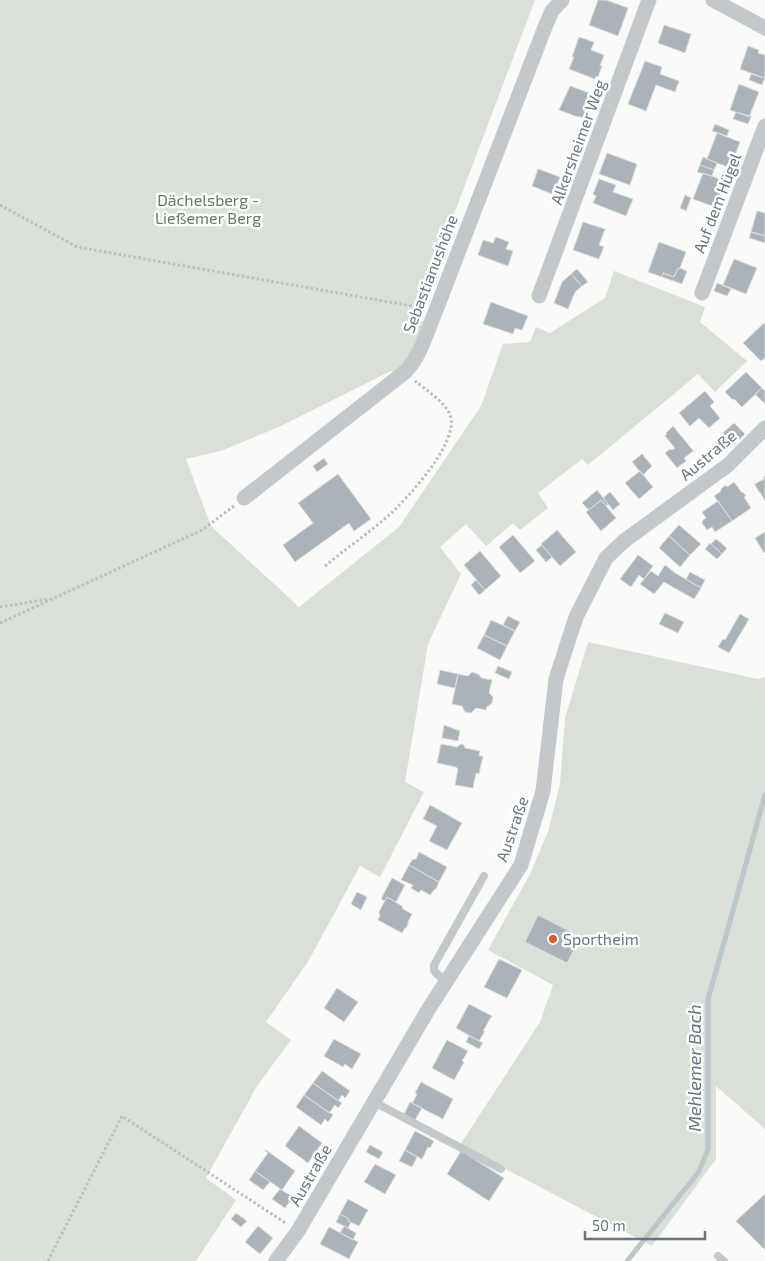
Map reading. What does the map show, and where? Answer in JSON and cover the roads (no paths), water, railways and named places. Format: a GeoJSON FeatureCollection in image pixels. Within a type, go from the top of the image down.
{"type":"FeatureCollection","features":[{"type":"Feature","properties":{"kind":"street","name":"Sebastianushöhe"},"geometry":{"type":"LineString","coordinates":[[244,498],[412,365],[436,310],[545,27],[552,11],[562,0]]}},
{"type":"Feature","properties":{"kind":"street","name":"Alkersheimer Weg"},"geometry":{"type":"LineString","coordinates":[[539,296],[649,0]]}},
{"type":"Feature","properties":{"kind":"street"},"geometry":{"type":"LineString","coordinates":[[714,0],[765,28]]}},
{"type":"Feature","properties":{"kind":"street","name":"Auf dem Hügel"},"geometry":{"type":"LineString","coordinates":[[702,293],[765,126]]}},
{"type":"Feature","properties":{"kind":"street","name":"Austraße"},"geometry":{"type":"LineString","coordinates":[[276,1261],[298,1232],[428,1010],[521,865],[543,791],[556,679],[576,617],[606,558],[624,541],[728,465],[765,428]]}},
{"type":"Feature","properties":{"kind":"lane"},"geometry":{"type":"LineString","coordinates":[[446,982],[434,972],[434,964],[484,876]]}},
{"type":"Feature","properties":{"kind":"lane"},"geometry":{"type":"LineString","coordinates":[[374,1102],[501,1169]]}},
{"type":"Feature","properties":{"kind":"waterway","name":"Mehlemer Bach"},"geometry":{"type":"LineString","coordinates":[[627,1261],[698,1173],[708,1150],[708,999],[765,795]]}},
{"type":"Feature","properties":{"kind":"place","name":"Sportheim"},"geometry":{"type":"Point","coordinates":[553,939]}},
{"type":"Feature","properties":{"kind":"park label","name":"Dächelsberg - Ließemer Berg"},"geometry":{"type":"Point","coordinates":[208,209]}}]}
